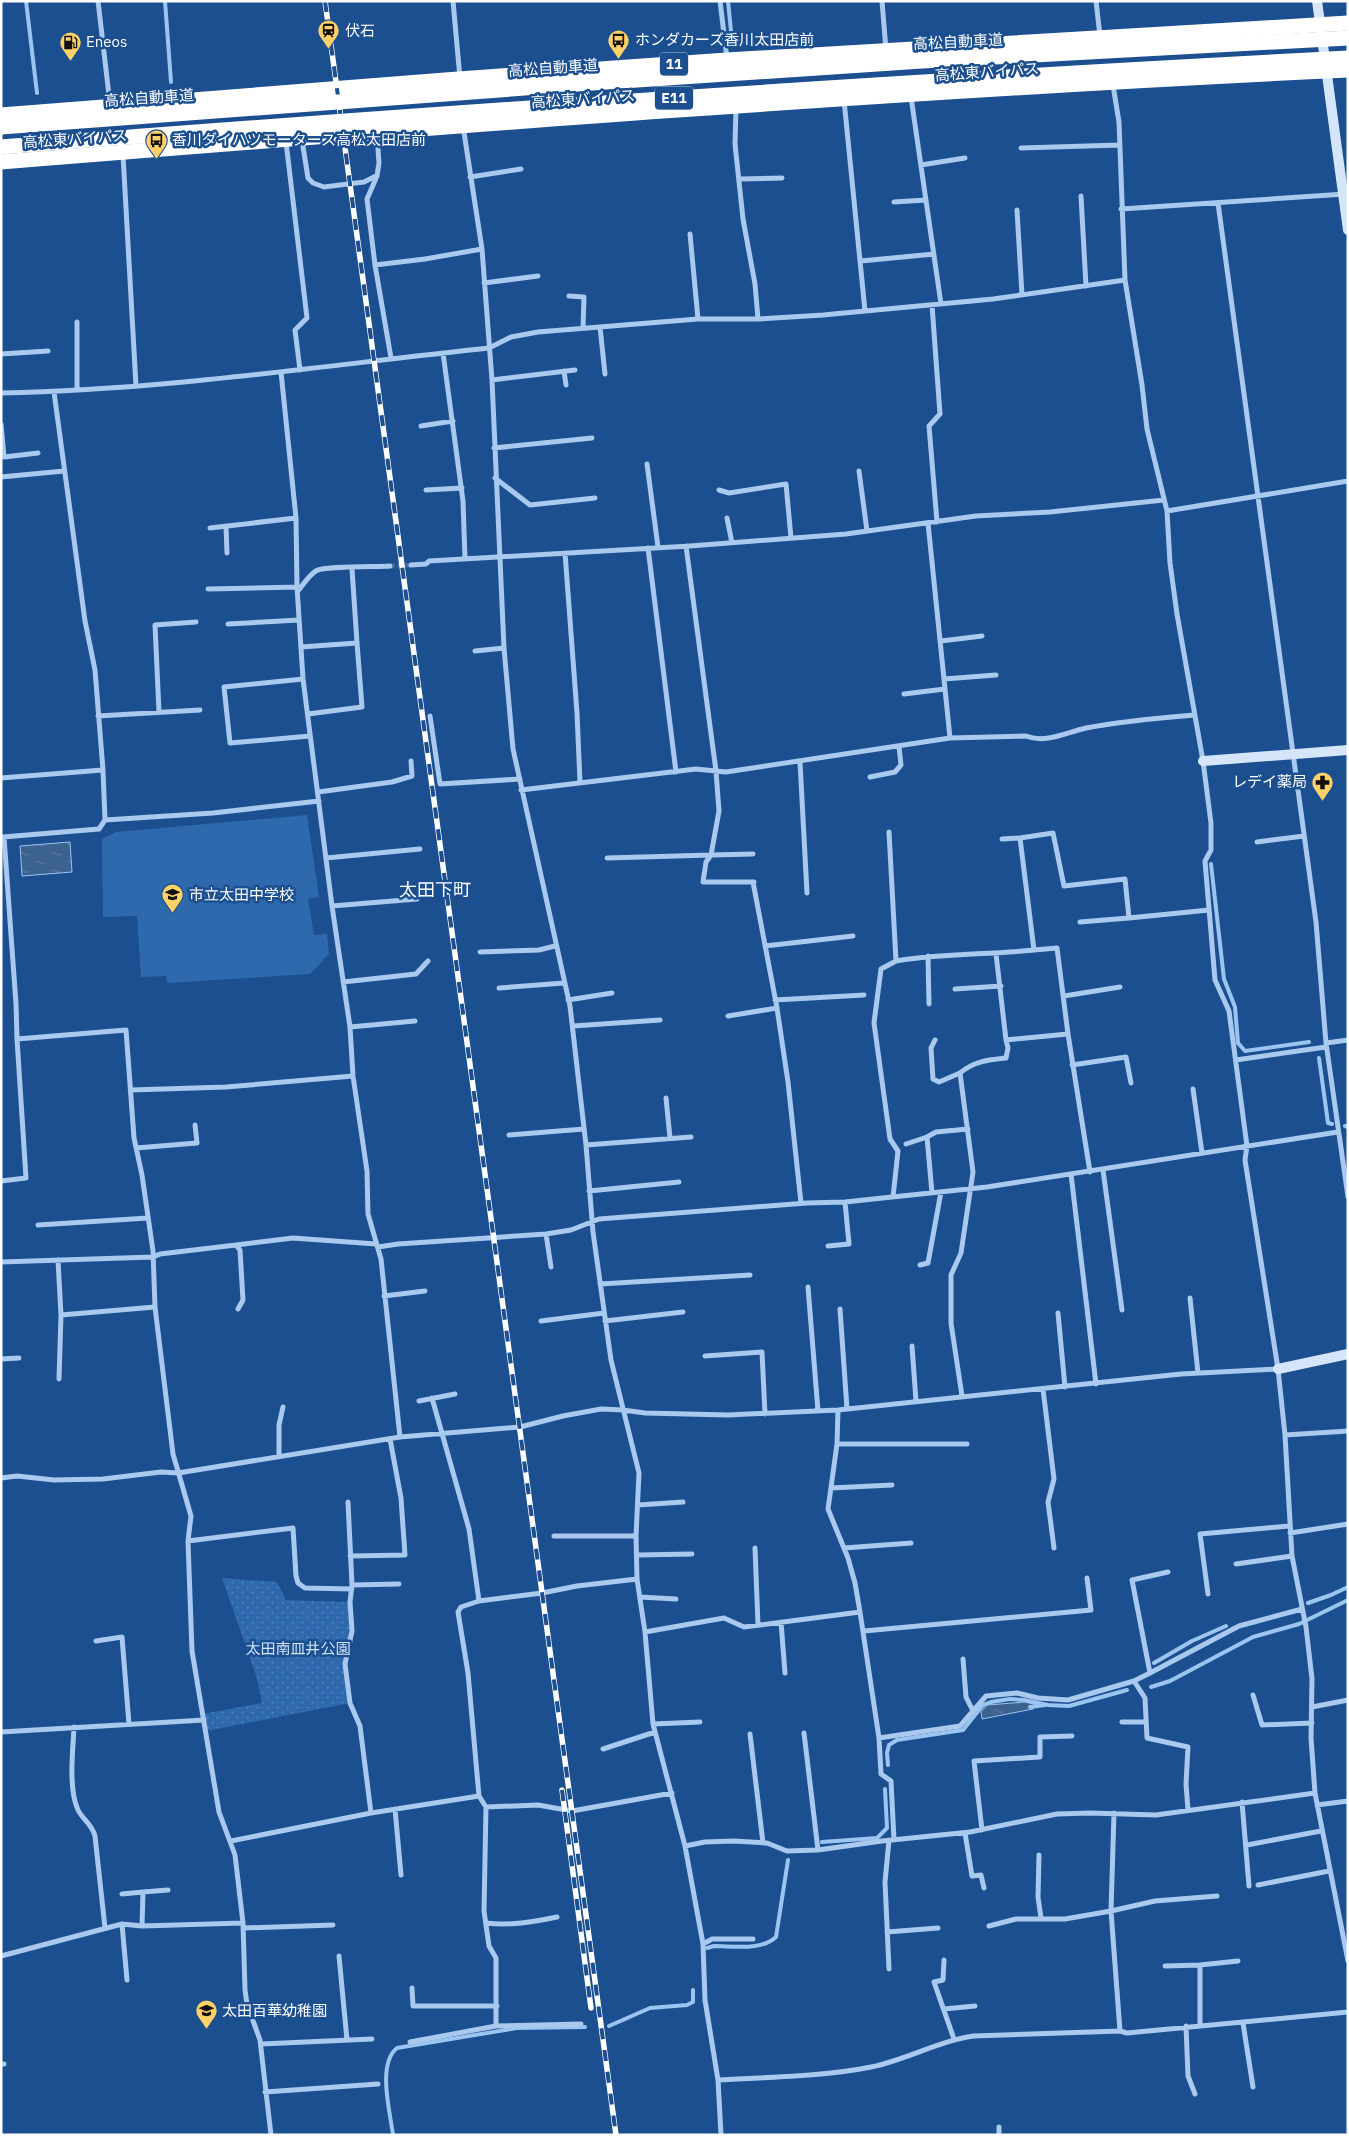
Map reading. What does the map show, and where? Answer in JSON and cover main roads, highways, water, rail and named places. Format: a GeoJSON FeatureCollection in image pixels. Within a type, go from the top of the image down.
{"type":"FeatureCollection","features":[{"type":"Feature","properties":{"kind":"highway","name":"高松東バイパス"},"geometry":{"type":"LineString","coordinates":[[1,115],[727,60],[1348,23]]}},
{"type":"Feature","properties":{"kind":"highway","name":"高松自動車道"},"geometry":{"type":"LineString","coordinates":[[1,127],[621,81],[922,61],[1348,38]]}},
{"type":"Feature","properties":{"kind":"highway","name":"E11"},"geometry":{"type":"LineString","coordinates":[[1,147],[593,103],[933,81],[1348,58]]}},
{"type":"Feature","properties":{"kind":"highway","name":"高松東バイパス"},"geometry":{"type":"LineString","coordinates":[[1,162],[462,125],[736,106],[1112,82],[1348,70]]}},
{"type":"Feature","properties":{"kind":"water"},"geometry":{"type":"Polygon","coordinates":[[[70,842],[72,872],[22,876],[20,846],[70,842]]]}},
{"type":"Feature","properties":{"kind":"water"},"geometry":{"type":"Polygon","coordinates":[[[1025,1702],[1034,1704],[1033,1709],[982,1719],[981,1712],[987,1705],[1025,1702]]]}},
{"type":"Feature","properties":{"kind":"waterway"},"geometry":{"type":"LineString","coordinates":[[26,1],[37,93]]}},
{"type":"Feature","properties":{"kind":"waterway"},"geometry":{"type":"LineString","coordinates":[[165,1],[171,82]]}},
{"type":"Feature","properties":{"kind":"waterway"},"geometry":{"type":"LineString","coordinates":[[728,1],[732,41]]}},
{"type":"Feature","properties":{"kind":"waterway"},"geometry":{"type":"LineString","coordinates":[[1211,864],[1224,979],[1235,1007],[1238,1043],[1245,1051],[1309,1042]]}},
{"type":"Feature","properties":{"kind":"waterway"},"geometry":{"type":"LineString","coordinates":[[1319,1058],[1328,1123],[1332,1124]]}},
{"type":"Feature","properties":{"kind":"waterway"},"geometry":{"type":"LineString","coordinates":[[1308,1603],[1348,1587]]}},
{"type":"Feature","properties":{"kind":"waterway"},"geometry":{"type":"LineString","coordinates":[[1151,1687],[1170,1681],[1253,1637],[1299,1624],[1348,1600]]}},
{"type":"Feature","properties":{"kind":"waterway"},"geometry":{"type":"LineString","coordinates":[[1154,1663],[1192,1641],[1226,1626]]}},
{"type":"Feature","properties":{"kind":"waterway"},"geometry":{"type":"LineString","coordinates":[[888,1765],[887,1753],[889,1745],[897,1740],[963,1730],[983,1705],[991,1702],[1010,1699],[1069,1706],[1127,1690]]}},
{"type":"Feature","properties":{"kind":"waterway"},"geometry":{"type":"LineString","coordinates":[[1030,1707],[1045,1705]]}},
{"type":"Feature","properties":{"kind":"waterway"},"geometry":{"type":"LineString","coordinates":[[822,1842],[877,1838],[887,1828],[885,1789]]}},
{"type":"Feature","properties":{"kind":"waterway"},"geometry":{"type":"LineString","coordinates":[[707,1948],[714,1946],[755,1946],[776,1937],[788,1860]]}},
{"type":"Feature","properties":{"kind":"waterway"},"geometry":{"type":"LineString","coordinates":[[609,2026],[650,2008],[687,2005],[693,2002],[693,1990]]}},
{"type":"Feature","properties":{"kind":"waterway"},"geometry":{"type":"LineString","coordinates":[[393,2135],[386,2076],[391,2055],[397,2048],[517,2028],[585,2027]]}},
{"type":"Feature","properties":{"kind":"tunnel"},"geometry":{"type":"LineString","coordinates":[[390,566],[411,565]]}},
{"type":"Feature","properties":{"kind":"railway"},"geometry":{"type":"LineString","coordinates":[[325,1],[616,2135]]}},
{"type":"Feature","properties":{"kind":"railway"},"geometry":{"type":"LineString","coordinates":[[562,1790],[591,2008]]}},
{"type":"Feature","properties":{"kind":"place","name":"伏石"},"geometry":{"type":"Point","coordinates":[329,50]}},
{"type":"Feature","properties":{"kind":"place","name":"ホンダカーズ香川太田店前"},"geometry":{"type":"Point","coordinates":[619,59]}},
{"type":"Feature","properties":{"kind":"place","name":"Eneos"},"geometry":{"type":"Point","coordinates":[70,61]}},
{"type":"Feature","properties":{"kind":"place","name":"香川ダイハツモータース高松太田店前"},"geometry":{"type":"Point","coordinates":[156,159]}},
{"type":"Feature","properties":{"kind":"place","name":"レデイ薬局"},"geometry":{"type":"Point","coordinates":[1323,801]}},
{"type":"Feature","properties":{"kind":"place","name":"市立太田中学校"},"geometry":{"type":"Point","coordinates":[173,914]}},
{"type":"Feature","properties":{"kind":"place","name":"太田百華幼稚園"},"geometry":{"type":"Point","coordinates":[206,2030]}},
{"type":"Feature","properties":{"kind":"district","name":"太田下町"},"geometry":{"type":"Point","coordinates":[435,890]}},
{"type":"Feature","properties":{"kind":"park label","name":"太田南皿井公園"},"geometry":{"type":"Point","coordinates":[298,1649]}}]}
